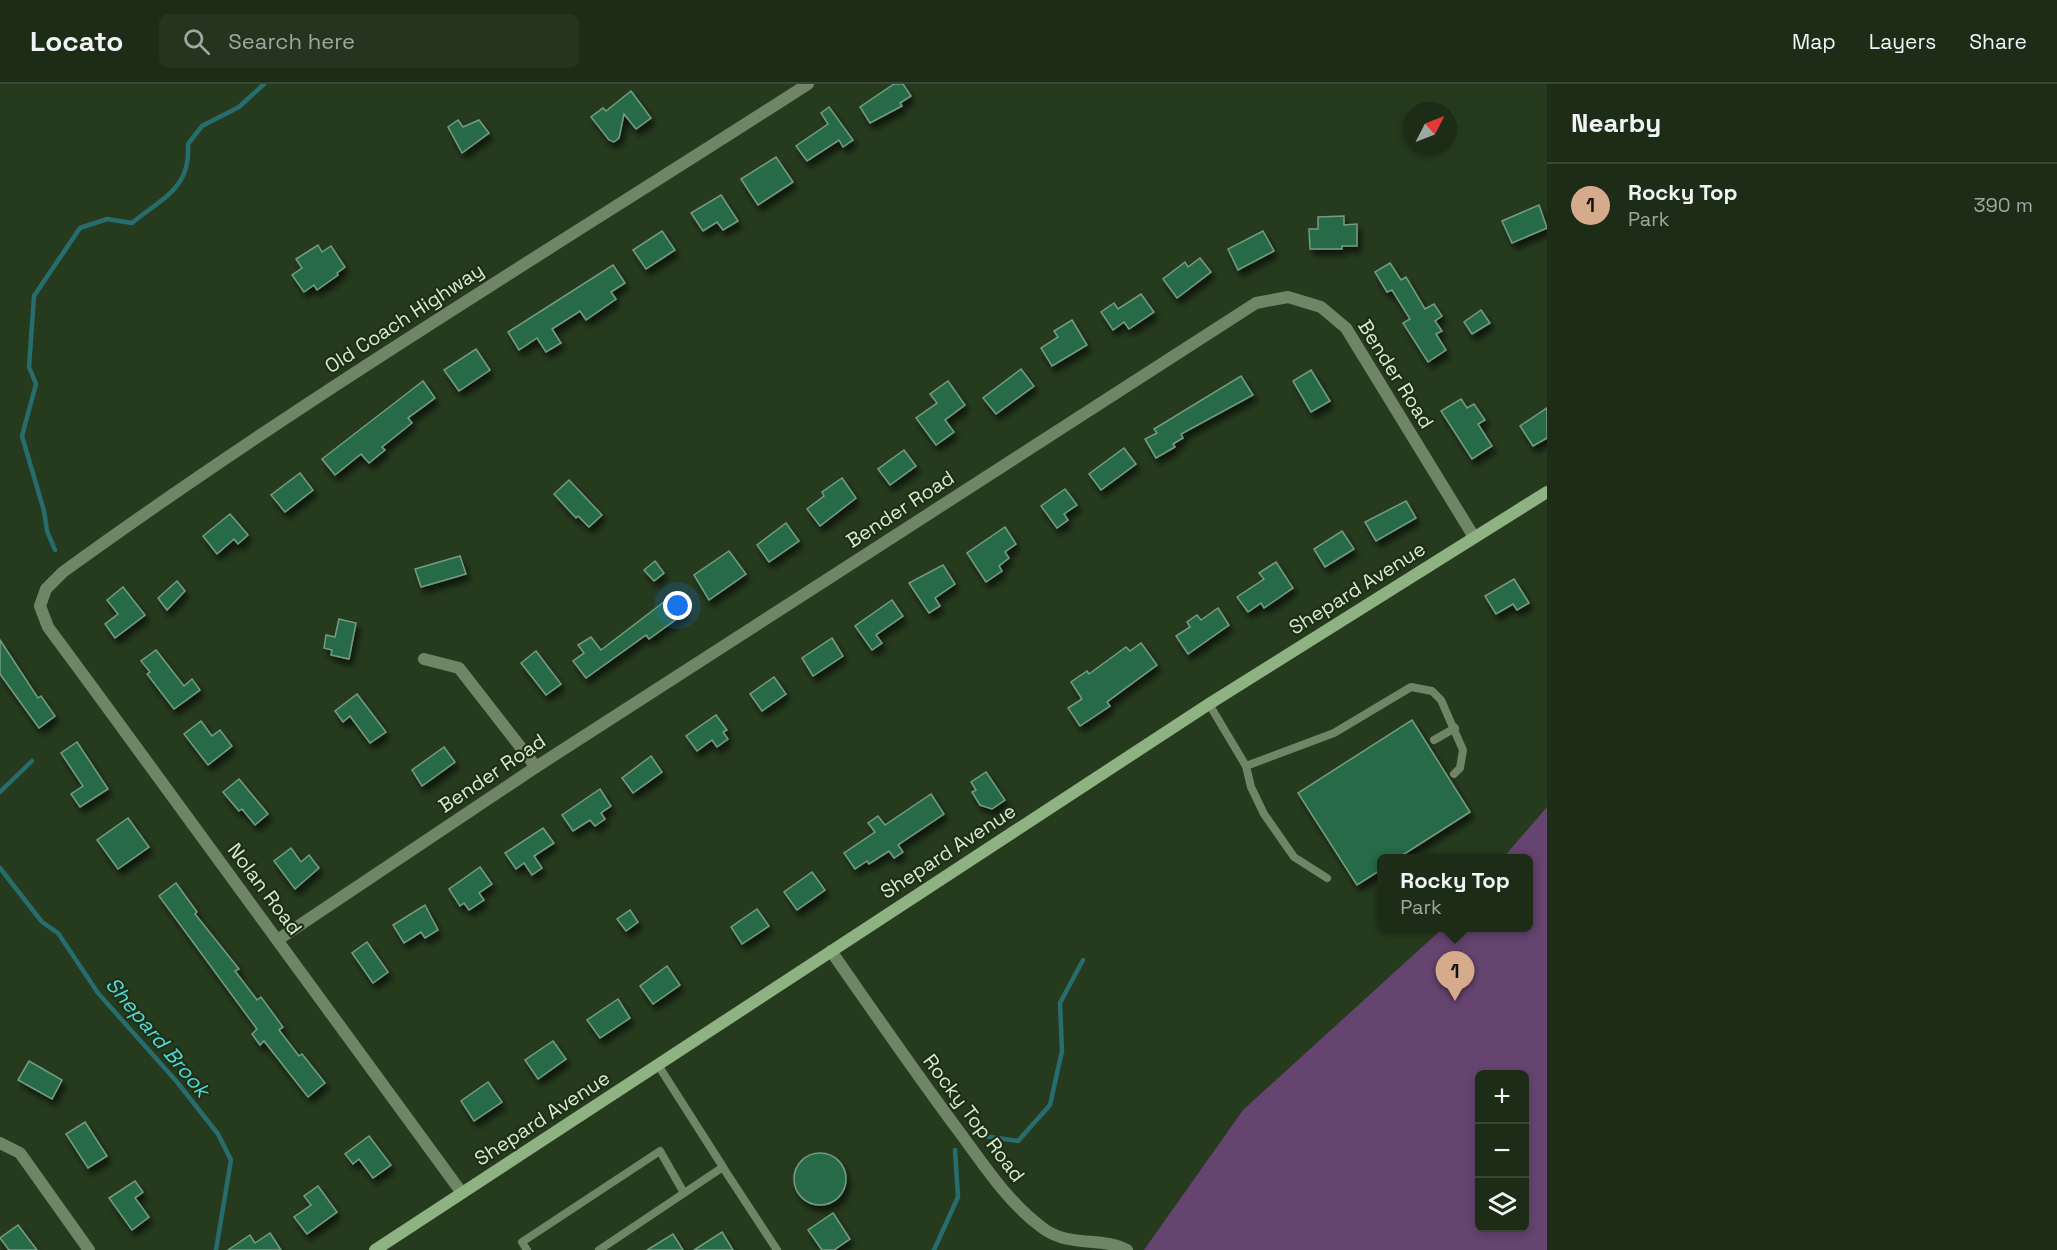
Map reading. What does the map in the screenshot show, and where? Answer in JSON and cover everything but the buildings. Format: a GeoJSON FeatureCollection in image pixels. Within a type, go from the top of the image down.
{"type":"FeatureCollection","features":[{"type":"Feature","properties":{"kind":"main road","name":"Shepard Avenue"},"geometry":{"type":"LineString","coordinates":[[375,1250],[1209,704],[1547,492]]}},
{"type":"Feature","properties":{"kind":"street","name":"Old Coach Highway"},"geometry":{"type":"LineString","coordinates":[[40,606],[46,589],[63,572],[203,472],[499,279],[808,84]]}},
{"type":"Feature","properties":{"kind":"street","name":"Bender Road"},"geometry":{"type":"LineString","coordinates":[[279,939],[536,767],[1256,303],[1288,297],[1321,308],[1346,328],[1474,537]]}},
{"type":"Feature","properties":{"kind":"street","name":"Nolan Road"},"geometry":{"type":"LineString","coordinates":[[40,606],[48,627],[279,939],[462,1193]]}},
{"type":"Feature","properties":{"kind":"street"},"geometry":{"type":"LineString","coordinates":[[424,659],[459,668],[536,767]]}},
{"type":"Feature","properties":{"kind":"street","name":"Rocky Top Road"},"geometry":{"type":"LineString","coordinates":[[831,951],[918,1077],[1016,1205],[1056,1236],[1081,1243],[1120,1246],[1127,1250]]}},
{"type":"Feature","properties":{"kind":"street"},"geometry":{"type":"LineString","coordinates":[[0,1143],[20,1153],[88,1250]]}},
{"type":"Feature","properties":{"kind":"lane"},"geometry":{"type":"LineString","coordinates":[[1246,766],[1334,733],[1411,687],[1432,691],[1441,700],[1455,728],[1463,750],[1463,760],[1461,768],[1454,774]]}},
{"type":"Feature","properties":{"kind":"lane"},"geometry":{"type":"LineString","coordinates":[[1209,704],[1246,766],[1251,787],[1264,814],[1294,857],[1327,878]]}},
{"type":"Feature","properties":{"kind":"lane"},"geometry":{"type":"LineString","coordinates":[[1434,740],[1455,728]]}},
{"type":"Feature","properties":{"kind":"lane"},"geometry":{"type":"LineString","coordinates":[[658,1065],[777,1250]]}},
{"type":"Feature","properties":{"kind":"lane"},"geometry":{"type":"LineString","coordinates":[[527,1250],[522,1242],[660,1151],[684,1193]]}},
{"type":"Feature","properties":{"kind":"lane"},"geometry":{"type":"LineString","coordinates":[[599,1250],[722,1166]]}},
{"type":"Feature","properties":{"kind":"shaded area"},"geometry":{"type":"Polygon","coordinates":[[[1547,807],[1547,1250],[1144,1250],[1243,1110],[1439,932],[1533,932],[1533,854],[1506,854],[1547,807]]]}},
{"type":"Feature","properties":{"kind":"waterway","name":"Shepard Brook"},"geometry":{"type":"LineString","coordinates":[[55,550],[47,531],[44,511],[22,436],[36,384],[29,367],[34,296],[80,228],[107,219],[132,223],[173,191],[185,172],[188,144],[202,126],[239,107],[264,84]]}},
{"type":"Feature","properties":{"kind":"waterway","name":"Shepard Brook"},"geometry":{"type":"LineString","coordinates":[[0,792],[32,761]]}},
{"type":"Feature","properties":{"kind":"waterway","name":"Shepard Brook"},"geometry":{"type":"LineString","coordinates":[[0,868],[42,922],[58,933],[98,993],[177,1082],[218,1134],[231,1160],[216,1250]]}},
{"type":"Feature","properties":{"kind":"waterway"},"geometry":{"type":"LineString","coordinates":[[984,1136],[1018,1141],[1050,1105],[1062,1051],[1060,1003],[1083,960]]}},
{"type":"Feature","properties":{"kind":"waterway"},"geometry":{"type":"LineString","coordinates":[[934,1250],[958,1197],[955,1150]]}},
{"type":"Feature","properties":{"kind":"place","name":"Rocky Top"},"geometry":{"type":"Point","coordinates":[1455,1001]}}]}
